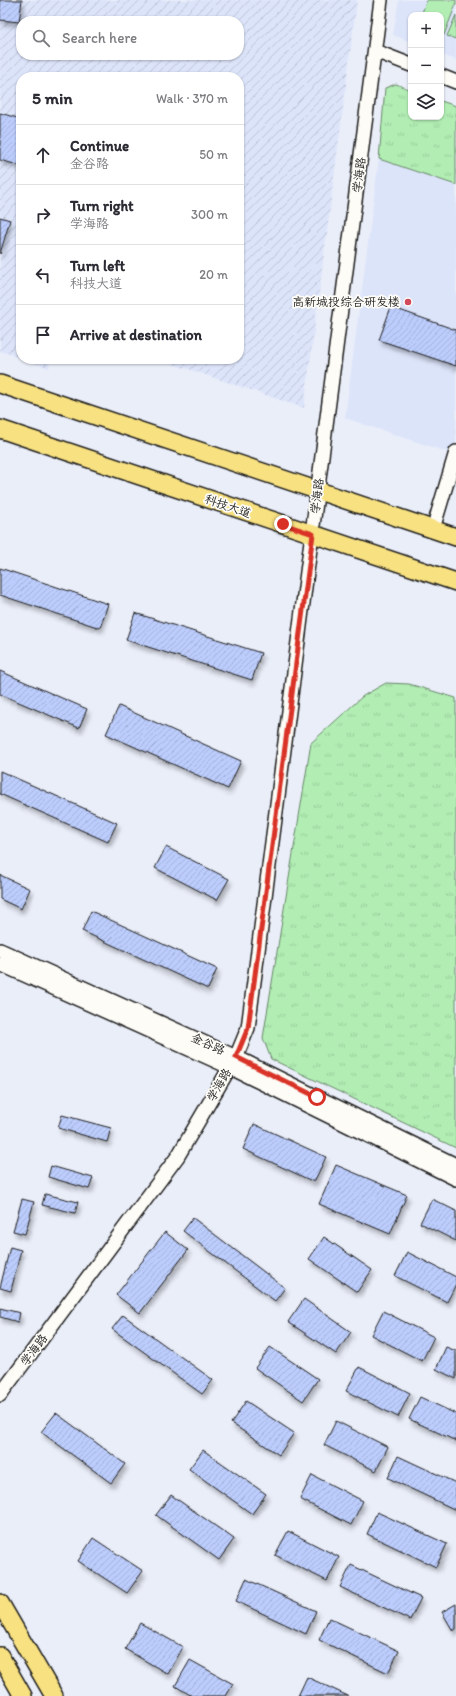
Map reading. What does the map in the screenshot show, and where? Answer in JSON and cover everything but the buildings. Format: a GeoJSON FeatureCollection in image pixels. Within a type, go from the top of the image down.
{"type":"FeatureCollection","features":[{"type":"Feature","properties":{"kind":"main road"},"geometry":{"type":"LineString","coordinates":[[0,384],[456,537]]}},
{"type":"Feature","properties":{"kind":"main road","name":"科技大道"},"geometry":{"type":"LineString","coordinates":[[0,429],[456,582]]}},
{"type":"Feature","properties":{"kind":"main road"},"geometry":{"type":"LineString","coordinates":[[0,1603],[54,1696]]}},
{"type":"Feature","properties":{"kind":"main road"},"geometry":{"type":"LineString","coordinates":[[0,1656],[23,1696]]}},
{"type":"Feature","properties":{"kind":"street","name":"学海路"},"geometry":{"type":"LineString","coordinates":[[0,1395],[178,1156],[233,1062],[248,1028],[381,0]]}},
{"type":"Feature","properties":{"kind":"street"},"geometry":{"type":"LineString","coordinates":[[375,51],[408,64]]}},
{"type":"Feature","properties":{"kind":"street"},"geometry":{"type":"LineString","coordinates":[[444,77],[456,82]]}},
{"type":"Feature","properties":{"kind":"street"},"geometry":{"type":"LineString","coordinates":[[433,529],[456,452]]}},
{"type":"Feature","properties":{"kind":"street","name":"金谷路"},"geometry":{"type":"LineString","coordinates":[[0,950],[233,1062],[456,1165]]}},
{"type":"Feature","properties":{"kind":"street","name":"金谷路"},"geometry":{"type":"LineString","coordinates":[[0,964],[233,1062],[456,1179]]}},
{"type":"Feature","properties":{"kind":"shaded area"},"geometry":{"type":"Polygon","coordinates":[[[0,0],[357,0],[304,408],[173,364],[244,364],[244,72],[16,72],[16,356],[0,351],[0,0]]]}},
{"type":"Feature","properties":{"kind":"shaded area"},"geometry":{"type":"Polygon","coordinates":[[[399,0],[456,0],[456,60],[444,55],[444,12],[408,12],[408,41],[393,35],[399,0]]]}},
{"type":"Feature","properties":{"kind":"shaded area","name":"高新城投综合研发楼"},"geometry":{"type":"Polygon","coordinates":[[[379,159],[456,185],[456,455],[345,418],[379,159]]]}},
{"type":"Feature","properties":{"kind":"shaded area"},"geometry":{"type":"Polygon","coordinates":[[[38,364],[49,364],[49,368],[38,364]]]}},
{"type":"Feature","properties":{"kind":"green space"},"geometry":{"type":"Polygon","coordinates":[[[427,0],[456,0],[456,4],[444,35],[444,12],[422,12],[427,0]]]}},
{"type":"Feature","properties":{"kind":"green space"},"geometry":{"type":"Polygon","coordinates":[[[456,15],[456,39],[447,36],[456,15]]]}},
{"type":"Feature","properties":{"kind":"green space"},"geometry":{"type":"Polygon","coordinates":[[[396,84],[408,89],[408,120],[444,120],[444,102],[456,106],[456,185],[379,159],[385,88],[396,84]]]}},
{"type":"Feature","properties":{"kind":"green space"},"geometry":{"type":"Polygon","coordinates":[[[386,683],[409,684],[456,698],[456,1148],[271,1059],[263,1038],[311,743],[363,696],[386,683]]]}},
{"type":"Feature","properties":{"kind":"place","name":"高新城投综合研发楼"},"geometry":{"type":"Point","coordinates":[408,302]}},
{"type":"Feature","properties":{"kind":"route"},"geometry":{"type":"LineString","coordinates":[[283,524],[313,534],[248,1028],[236,1057],[317,1097]]}}]}
